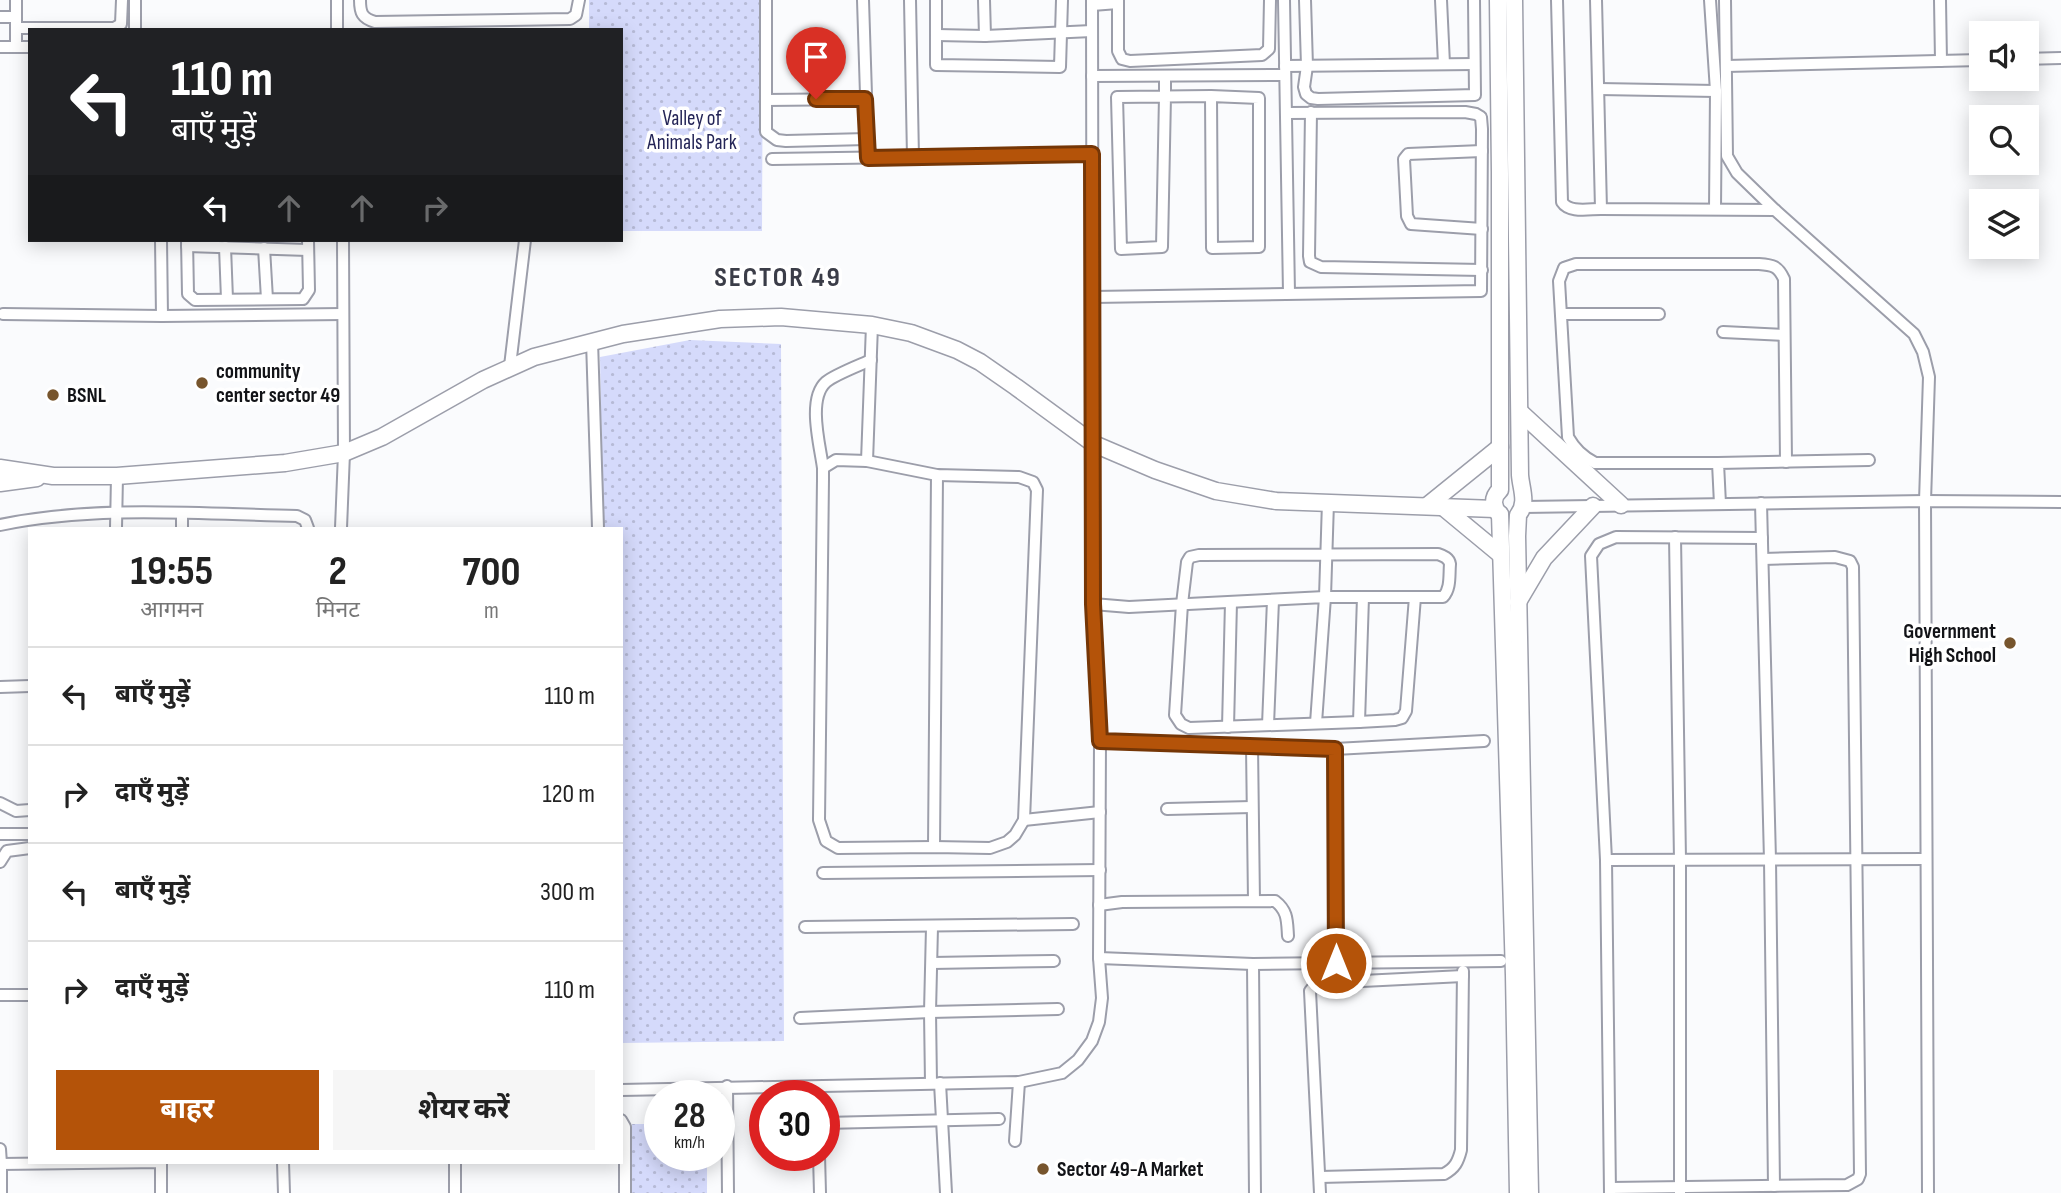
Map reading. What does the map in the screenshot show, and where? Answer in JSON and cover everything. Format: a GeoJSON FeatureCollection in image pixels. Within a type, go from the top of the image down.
{"type":"FeatureCollection","features":[{"type":"Feature","properties":{"kind":"main road"},"geometry":{"type":"LineString","coordinates":[[1498,0],[1500,490]]}},
{"type":"Feature","properties":{"kind":"main road"},"geometry":{"type":"LineString","coordinates":[[1514,0],[1521,505],[1518,603],[1530,1193]]}},
{"type":"Feature","properties":{"kind":"main road"},"geometry":{"type":"LineString","coordinates":[[0,483],[53,476],[117,476],[285,463],[344,453],[382,437],[483,380],[534,357],[623,334],[720,318],[780,317],[872,325],[911,333],[968,356],[1094,444],[1155,470],[1216,491],[1276,501],[1435,506],[1497,512],[1509,517],[1521,505]]}},
{"type":"Feature","properties":{"kind":"main road"},"geometry":{"type":"LineString","coordinates":[[1520,412],[1621,505]]}},
{"type":"Feature","properties":{"kind":"main road"},"geometry":{"type":"LineString","coordinates":[[1435,506],[1500,446]]}},
{"type":"Feature","properties":{"kind":"main road"},"geometry":{"type":"LineString","coordinates":[[0,468],[53,476]]}},
{"type":"Feature","properties":{"kind":"main road"},"geometry":{"type":"LineString","coordinates":[[1518,1193],[1501,555],[1495,496],[1500,490],[1512,487],[1521,505]]}},
{"type":"Feature","properties":{"kind":"main road"},"geometry":{"type":"LineString","coordinates":[[1435,506],[1501,555]]}},
{"type":"Feature","properties":{"kind":"main road"},"geometry":{"type":"LineString","coordinates":[[1518,603],[1544,558],[1593,506]]}},
{"type":"Feature","properties":{"kind":"street"},"geometry":{"type":"LineString","coordinates":[[16,0],[16,47]]}},
{"type":"Feature","properties":{"kind":"street"},"geometry":{"type":"LineString","coordinates":[[0,17],[16,23],[114,28],[121,24],[122,0]]}},
{"type":"Feature","properties":{"kind":"street"},"geometry":{"type":"LineString","coordinates":[[135,0],[135,28]]}},
{"type":"Feature","properties":{"kind":"street"},"geometry":{"type":"LineString","coordinates":[[337,0],[337,28]]}},
{"type":"Feature","properties":{"kind":"street"},"geometry":{"type":"LineString","coordinates":[[360,0],[361,13],[366,19],[375,22],[570,19],[576,15],[579,0]]}},
{"type":"Feature","properties":{"kind":"street"},"geometry":{"type":"LineString","coordinates":[[766,0],[766,132],[777,140],[867,139]]}},
{"type":"Feature","properties":{"kind":"street"},"geometry":{"type":"LineString","coordinates":[[863,0],[868,158]]}},
{"type":"Feature","properties":{"kind":"street"},"geometry":{"type":"LineString","coordinates":[[910,0],[914,157]]}},
{"type":"Feature","properties":{"kind":"street"},"geometry":{"type":"LineString","coordinates":[[936,0],[936,65],[1060,67],[1062,0]]}},
{"type":"Feature","properties":{"kind":"street"},"geometry":{"type":"LineString","coordinates":[[984,0],[985,36]]}},
{"type":"Feature","properties":{"kind":"street"},"geometry":{"type":"LineString","coordinates":[[735,1086],[1019,1082],[1062,1073],[1078,1060],[1092,1041],[1099,1022],[1102,999],[1099,958],[1100,741],[1093,604],[1092,3],[1118,1],[1118,51],[1122,59],[1130,61],[1262,55],[1269,48],[1270,0]]}},
{"type":"Feature","properties":{"kind":"street"},"geometry":{"type":"LineString","coordinates":[[1284,0],[1289,293]]}},
{"type":"Feature","properties":{"kind":"street"},"geometry":{"type":"LineString","coordinates":[[1305,0],[1307,66],[1304,87],[1306,94],[1318,99],[1475,95],[1474,0]]}},
{"type":"Feature","properties":{"kind":"street"},"geometry":{"type":"LineString","coordinates":[[1441,0],[1444,64]]}},
{"type":"Feature","properties":{"kind":"street"},"geometry":{"type":"LineString","coordinates":[[1557,0],[1564,206],[1569,209],[1775,210]]}},
{"type":"Feature","properties":{"kind":"street"},"geometry":{"type":"LineString","coordinates":[[1596,0],[1601,209]]}},
{"type":"Feature","properties":{"kind":"street"},"geometry":{"type":"LineString","coordinates":[[1710,0],[1716,91],[1715,209]]}},
{"type":"Feature","properties":{"kind":"street"},"geometry":{"type":"LineString","coordinates":[[1725,0],[1727,156],[1737,173],[1775,210],[1914,334],[1923,352],[1929,377],[1925,501],[1927,1193]]}},
{"type":"Feature","properties":{"kind":"street"},"geometry":{"type":"LineString","coordinates":[[1940,0],[1941,61]]}},
{"type":"Feature","properties":{"kind":"street"},"geometry":{"type":"LineString","coordinates":[[936,35],[985,36],[1092,31]]}},
{"type":"Feature","properties":{"kind":"street"},"geometry":{"type":"LineString","coordinates":[[0,47],[28,47]]}},
{"type":"Feature","properties":{"kind":"street"},"geometry":{"type":"LineString","coordinates":[[2039,59],[2061,58]]}},
{"type":"Feature","properties":{"kind":"street"},"geometry":{"type":"LineString","coordinates":[[1726,66],[1969,60]]}},
{"type":"Feature","properties":{"kind":"street"},"geometry":{"type":"LineString","coordinates":[[1092,76],[1285,71],[1307,66],[1475,64]]}},
{"type":"Feature","properties":{"kind":"street"},"geometry":{"type":"LineString","coordinates":[[1165,76],[1165,96],[1162,247],[1121,249],[1117,97],[1165,96],[1211,96],[1259,98],[1259,247],[1212,248],[1211,96]]}},
{"type":"Feature","properties":{"kind":"street"},"geometry":{"type":"LineString","coordinates":[[1599,89],[1716,91]]}},
{"type":"Feature","properties":{"kind":"street"},"geometry":{"type":"LineString","coordinates":[[766,100],[865,99]]}},
{"type":"Feature","properties":{"kind":"street"},"geometry":{"type":"LineString","coordinates":[[1093,297],[1481,291],[1480,117],[1465,111],[1286,113]]}},
{"type":"Feature","properties":{"kind":"street"},"geometry":{"type":"LineString","coordinates":[[1311,112],[1310,262],[1321,267],[1482,270]]}},
{"type":"Feature","properties":{"kind":"street"},"geometry":{"type":"LineString","coordinates":[[1482,151],[1408,154],[1404,159],[1407,216],[1411,224],[1482,229]]}},
{"type":"Feature","properties":{"kind":"street"},"geometry":{"type":"LineString","coordinates":[[772,159],[1092,154]]}},
{"type":"Feature","properties":{"kind":"street"},"geometry":{"type":"LineString","coordinates":[[161,242],[162,316]]}},
{"type":"Feature","properties":{"kind":"street"},"geometry":{"type":"LineString","coordinates":[[341,527],[344,453],[343,242]]}},
{"type":"Feature","properties":{"kind":"street"},"geometry":{"type":"LineString","coordinates":[[510,366],[525,242]]}},
{"type":"Feature","properties":{"kind":"street"},"geometry":{"type":"LineString","coordinates":[[187,243],[225,247],[308,245],[309,290],[303,299],[195,300],[188,294],[187,243]]}},
{"type":"Feature","properties":{"kind":"street"},"geometry":{"type":"LineString","coordinates":[[225,247],[227,299]]}},
{"type":"Feature","properties":{"kind":"street"},"geometry":{"type":"LineString","coordinates":[[264,248],[267,299]]}},
{"type":"Feature","properties":{"kind":"street"},"geometry":{"type":"LineString","coordinates":[[1786,462],[1784,279],[1780,269],[1772,265],[1576,264],[1564,268],[1560,276],[1568,437],[1583,457],[1595,463],[1606,464],[1786,462],[1869,460]]}},
{"type":"Feature","properties":{"kind":"street"},"geometry":{"type":"LineString","coordinates":[[3,314],[343,314]]}},
{"type":"Feature","properties":{"kind":"street"},"geometry":{"type":"LineString","coordinates":[[1561,314],[1659,314]]}},
{"type":"Feature","properties":{"kind":"street"},"geometry":{"type":"LineString","coordinates":[[867,461],[872,325]]}},
{"type":"Feature","properties":{"kind":"street"},"geometry":{"type":"LineString","coordinates":[[1723,332],[1783,335]]}},
{"type":"Feature","properties":{"kind":"street"},"geometry":{"type":"LineString","coordinates":[[592,341],[597,527]]}},
{"type":"Feature","properties":{"kind":"street"},"geometry":{"type":"LineString","coordinates":[[823,468],[836,460],[867,461],[937,475],[1019,477],[1033,482],[1037,490],[1024,820],[1007,842],[990,848],[838,848],[826,841],[821,830],[823,468],[815,404],[826,382],[871,360]]}},
{"type":"Feature","properties":{"kind":"street"},"geometry":{"type":"LineString","coordinates":[[1718,463],[1720,504]]}},
{"type":"Feature","properties":{"kind":"street"},"geometry":{"type":"LineString","coordinates":[[934,847],[937,475]]}},
{"type":"Feature","properties":{"kind":"street"},"geometry":{"type":"LineString","coordinates":[[116,527],[117,476]]}},
{"type":"Feature","properties":{"kind":"street"},"geometry":{"type":"LineString","coordinates":[[1316,723],[1325,597],[1328,502]]}},
{"type":"Feature","properties":{"kind":"street"},"geometry":{"type":"LineString","coordinates":[[1521,505],[2061,502]]}},
{"type":"Feature","properties":{"kind":"street"},"geometry":{"type":"LineString","coordinates":[[1761,503],[1770,860],[1769,1189]]}},
{"type":"Feature","properties":{"kind":"street"},"geometry":{"type":"LineString","coordinates":[[0,525],[115,512],[297,516],[305,520],[308,527]]}},
{"type":"Feature","properties":{"kind":"street"},"geometry":{"type":"LineString","coordinates":[[182,513],[182,527]]}},
{"type":"Feature","properties":{"kind":"street"},"geometry":{"type":"LineString","coordinates":[[1762,538],[1616,537],[1599,544],[1591,556],[1606,860],[1610,1191],[1847,1189],[1860,1174],[1853,567],[1850,561],[1835,557],[1763,559]]}},
{"type":"Feature","properties":{"kind":"street"},"geometry":{"type":"LineString","coordinates":[[1675,537],[1681,860],[1680,1190]]}},
{"type":"Feature","properties":{"kind":"street"},"geometry":{"type":"LineString","coordinates":[[1093,604],[1129,607],[1182,604],[1273,600],[1325,597],[1363,597],[1415,597],[1443,597],[1449,590],[1449,560],[1438,554],[1190,557],[1187,562],[1182,604],[1175,715],[1181,724],[1189,728],[1402,718],[1406,710],[1415,597]]}},
{"type":"Feature","properties":{"kind":"street"},"geometry":{"type":"LineString","coordinates":[[1359,722],[1363,597]]}},
{"type":"Feature","properties":{"kind":"street"},"geometry":{"type":"LineString","coordinates":[[1268,725],[1273,600]]}},
{"type":"Feature","properties":{"kind":"street"},"geometry":{"type":"LineString","coordinates":[[1228,727],[1231,602]]}},
{"type":"Feature","properties":{"kind":"street"},"geometry":{"type":"LineString","coordinates":[[0,687],[28,686]]}},
{"type":"Feature","properties":{"kind":"street"},"geometry":{"type":"LineString","coordinates":[[1100,741],[1335,749],[1484,741]]}},
{"type":"Feature","properties":{"kind":"street"},"geometry":{"type":"LineString","coordinates":[[1252,746],[1254,901]]}},
{"type":"Feature","properties":{"kind":"street"},"geometry":{"type":"LineString","coordinates":[[1335,749],[1336,963]]}},
{"type":"Feature","properties":{"kind":"street"},"geometry":{"type":"LineString","coordinates":[[0,803],[16,811],[28,810]]}},
{"type":"Feature","properties":{"kind":"street"},"geometry":{"type":"LineString","coordinates":[[1167,809],[1252,807]]}},
{"type":"Feature","properties":{"kind":"street"},"geometry":{"type":"LineString","coordinates":[[1024,820],[1100,812]]}},
{"type":"Feature","properties":{"kind":"street"},"geometry":{"type":"LineString","coordinates":[[0,834],[28,834]]}},
{"type":"Feature","properties":{"kind":"street"},"geometry":{"type":"LineString","coordinates":[[0,862],[7,851],[28,848]]}},
{"type":"Feature","properties":{"kind":"street"},"geometry":{"type":"LineString","coordinates":[[1606,860],[1926,859]]}},
{"type":"Feature","properties":{"kind":"street"},"geometry":{"type":"LineString","coordinates":[[823,873],[1100,870]]}},
{"type":"Feature","properties":{"kind":"street"},"geometry":{"type":"LineString","coordinates":[[1099,905],[1122,902],[1275,901],[1283,907],[1286,914],[1287,936]]}},
{"type":"Feature","properties":{"kind":"street"},"geometry":{"type":"LineString","coordinates":[[805,927],[1073,924]]}},
{"type":"Feature","properties":{"kind":"street"},"geometry":{"type":"LineString","coordinates":[[933,926],[930,1012],[936,1083],[943,1120],[946,1193]]}},
{"type":"Feature","properties":{"kind":"street"},"geometry":{"type":"LineString","coordinates":[[1099,958],[1253,964],[1501,961]]}},
{"type":"Feature","properties":{"kind":"street"},"geometry":{"type":"LineString","coordinates":[[932,963],[1054,961]]}},
{"type":"Feature","properties":{"kind":"street"},"geometry":{"type":"LineString","coordinates":[[1320,1177],[1444,1174],[1452,1170],[1457,1163],[1461,1150],[1464,961]]}},
{"type":"Feature","properties":{"kind":"street"},"geometry":{"type":"LineString","coordinates":[[1253,964],[1255,1193]]}},
{"type":"Feature","properties":{"kind":"street"},"geometry":{"type":"LineString","coordinates":[[1320,1193],[1310,991],[1315,985],[1322,983],[1463,976]]}},
{"type":"Feature","properties":{"kind":"street"},"geometry":{"type":"LineString","coordinates":[[0,995],[28,995]]}},
{"type":"Feature","properties":{"kind":"street"},"geometry":{"type":"LineString","coordinates":[[800,1018],[1058,1009]]}},
{"type":"Feature","properties":{"kind":"street"},"geometry":{"type":"LineString","coordinates":[[1015,1141],[1019,1082]]}},
{"type":"Feature","properties":{"kind":"street"},"geometry":{"type":"LineString","coordinates":[[623,1090],[644,1089]]}},
{"type":"Feature","properties":{"kind":"street"},"geometry":{"type":"LineString","coordinates":[[840,1123],[999,1119]]}},
{"type":"Feature","properties":{"kind":"street"},"geometry":{"type":"LineString","coordinates":[[623,1124],[625,1193]]}},
{"type":"Feature","properties":{"kind":"street"},"geometry":{"type":"LineString","coordinates":[[0,1149],[1,1193]]}},
{"type":"Feature","properties":{"kind":"street"},"geometry":{"type":"LineString","coordinates":[[1,1164],[28,1164]]}},
{"type":"Feature","properties":{"kind":"street"},"geometry":{"type":"LineString","coordinates":[[161,1193],[162,1164]]}},
{"type":"Feature","properties":{"kind":"street"},"geometry":{"type":"LineString","coordinates":[[283,1164],[284,1193]]}},
{"type":"Feature","properties":{"kind":"street"},"geometry":{"type":"LineString","coordinates":[[455,1193],[456,1164]]}},
{"type":"Feature","properties":{"kind":"street"},"geometry":{"type":"LineString","coordinates":[[728,1171],[728,1193]]}},
{"type":"Feature","properties":{"kind":"street"},"geometry":{"type":"LineString","coordinates":[[819,1171],[820,1193]]}},
{"type":"Feature","properties":{"kind":"green space","name":"Valley of Animals Park"},"geometry":{"type":"Polygon","coordinates":[[[589,0],[763,0],[762,231],[623,231],[623,28],[589,28],[589,0]]]}},
{"type":"Feature","properties":{"kind":"green space"},"geometry":{"type":"Polygon","coordinates":[[[690,340],[781,344],[784,1041],[623,1043],[623,527],[603,527],[600,357],[690,340]]]}},
{"type":"Feature","properties":{"kind":"green space"},"geometry":{"type":"Polygon","coordinates":[[[632,1124],[644,1124],[644,1171],[707,1171],[707,1193],[632,1193],[632,1124]]]}},
{"type":"Feature","properties":{"kind":"place","name":"community center sector 49"},"geometry":{"type":"Point","coordinates":[202,383]}},
{"type":"Feature","properties":{"kind":"place","name":"BSNL"},"geometry":{"type":"Point","coordinates":[53,395]}},
{"type":"Feature","properties":{"kind":"place","name":"Government High School"},"geometry":{"type":"Point","coordinates":[2010,643]}},
{"type":"Feature","properties":{"kind":"place","name":"Sector 49-A Market"},"geometry":{"type":"Point","coordinates":[1043,1169]}},
{"type":"Feature","properties":{"kind":"district","name":"SECTOR 49"},"geometry":{"type":"Point","coordinates":[778,277]}},
{"type":"Feature","properties":{"kind":"route"},"geometry":{"type":"LineString","coordinates":[[816,99],[865,99],[868,158],[1092,154],[1093,604],[1100,741],[1335,749],[1336,963]]}}]}
